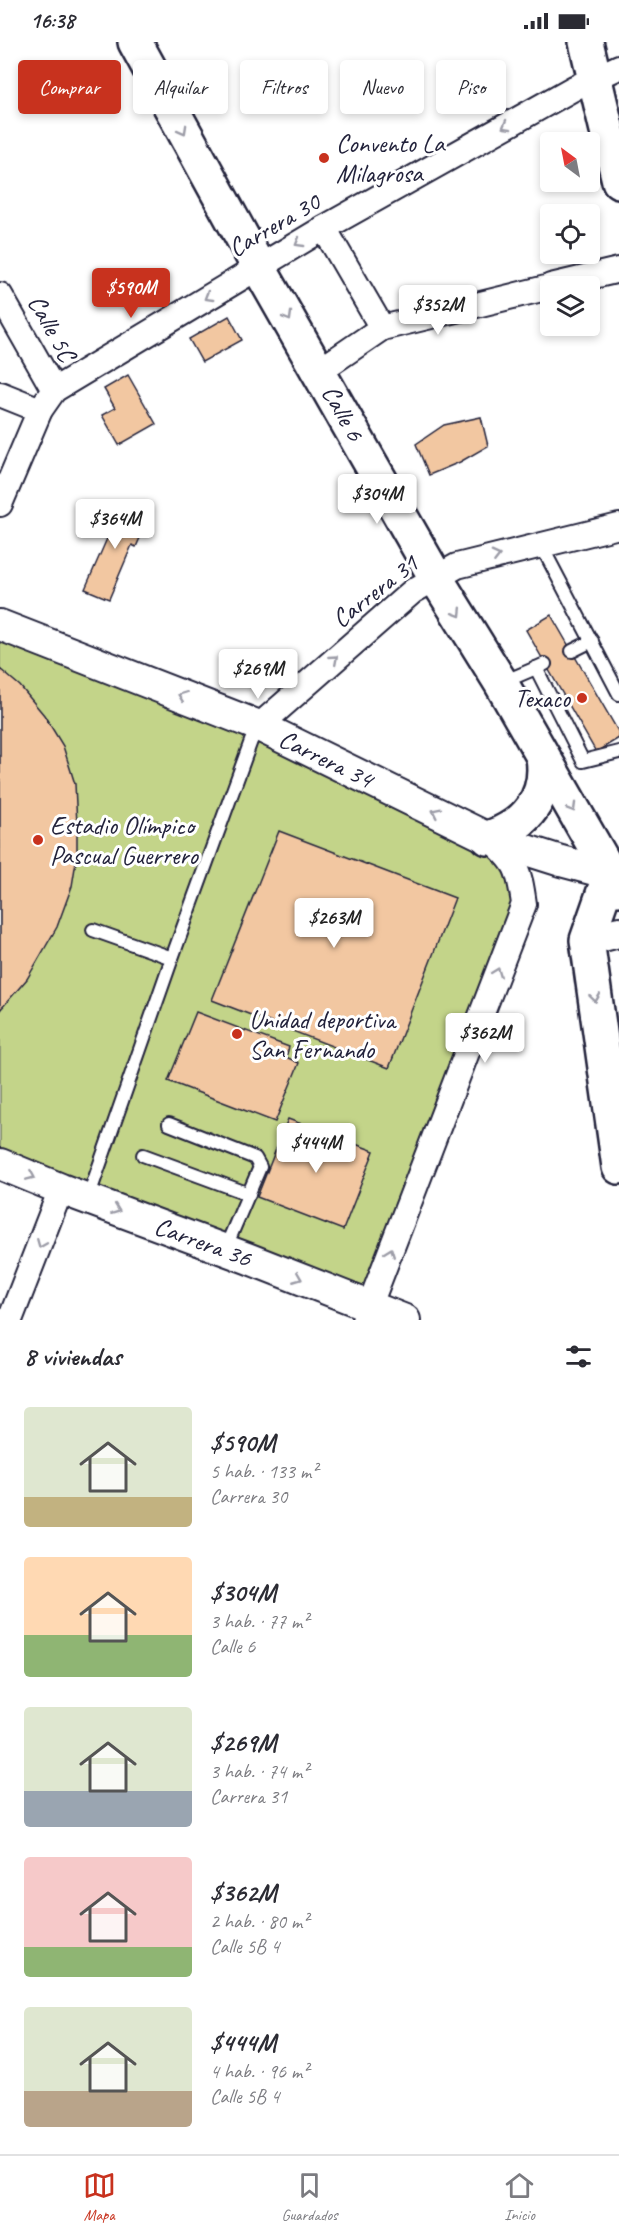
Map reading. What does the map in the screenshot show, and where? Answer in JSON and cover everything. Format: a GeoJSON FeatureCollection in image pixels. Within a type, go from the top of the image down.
{"type":"FeatureCollection","features":[{"type":"Feature","properties":{"kind":"main road","name":"Calle 6"},"geometry":{"type":"LineString","coordinates":[[135,42],[258,266],[436,578],[501,683],[616,880]]}},
{"type":"Feature","properties":{"kind":"main road"},"geometry":{"type":"LineString","coordinates":[[586,42],[606,72],[619,181]]}},
{"type":"Feature","properties":{"kind":"main road"},"geometry":{"type":"LineString","coordinates":[[488,838],[505,833],[520,822],[532,808],[541,792],[546,774],[543,757]]}},
{"type":"Feature","properties":{"kind":"main road"},"geometry":{"type":"LineString","coordinates":[[616,880],[587,940],[619,1167]]}},
{"type":"Feature","properties":{"kind":"street","name":"Carrera 30"},"geometry":{"type":"LineString","coordinates":[[47,400],[258,266],[606,72]]}},
{"type":"Feature","properties":{"kind":"street"},"geometry":{"type":"LineString","coordinates":[[324,228],[382,328]]}},
{"type":"Feature","properties":{"kind":"street"},"geometry":{"type":"LineString","coordinates":[[595,276],[619,270]]}},
{"type":"Feature","properties":{"kind":"street"},"geometry":{"type":"LineString","coordinates":[[319,371],[382,328],[540,290]]}},
{"type":"Feature","properties":{"kind":"street","name":"Calle 5C"},"geometry":{"type":"LineString","coordinates":[[0,295],[47,400]]}},
{"type":"Feature","properties":{"kind":"street"},"geometry":{"type":"LineString","coordinates":[[0,394],[47,400],[0,504]]}},
{"type":"Feature","properties":{"kind":"street","name":"Carrera 31"},"geometry":{"type":"LineString","coordinates":[[259,726],[413,591],[457,566],[619,526]]}},
{"type":"Feature","properties":{"kind":"street","name":"Carrera 34"},"geometry":{"type":"LineString","coordinates":[[0,625],[259,726],[488,838],[616,880]]}},
{"type":"Feature","properties":{"kind":"street"},"geometry":{"type":"LineString","coordinates":[[366,1313],[524,904],[517,868],[506,853],[488,838]]}},
{"type":"Feature","properties":{"kind":"street"},"geometry":{"type":"LineString","coordinates":[[587,940],[619,932]]}},
{"type":"Feature","properties":{"kind":"street","name":"Carrera 36"},"geometry":{"type":"LineString","coordinates":[[0,1164],[247,1258],[366,1313],[405,1320]]}},
{"type":"Feature","properties":{"kind":"street"},"geometry":{"type":"LineString","coordinates":[[10,1320],[74,1194]]}},
{"type":"Feature","properties":{"kind":"lane"},"geometry":{"type":"LineString","coordinates":[[541,545],[619,694]]}},
{"type":"Feature","properties":{"kind":"lane"},"geometry":{"type":"LineString","coordinates":[[572,651],[592,641]]}},
{"type":"Feature","properties":{"kind":"lane"},"geometry":{"type":"LineString","coordinates":[[501,683],[541,666],[582,761],[619,753]]}},
{"type":"Feature","properties":{"kind":"lane"},"geometry":{"type":"LineString","coordinates":[[74,1194],[172,957],[251,741],[259,726]]}},
{"type":"Feature","properties":{"kind":"lane"},"geometry":{"type":"LineString","coordinates":[[93,930],[172,957]]}},
{"type":"Feature","properties":{"kind":"lane"},"geometry":{"type":"LineString","coordinates":[[169,1124],[255,1158],[260,1167],[224,1251]]}},
{"type":"Feature","properties":{"kind":"lane"},"geometry":{"type":"LineString","coordinates":[[143,1155],[249,1194]]}},
{"type":"Feature","properties":{"kind":"green space","name":"Unidad deportiva San Fernando"},"geometry":{"type":"Polygon","coordinates":[[[0,625],[488,838],[521,880],[369,1307],[0,1164],[0,625]]]}},
{"type":"Feature","properties":{"kind":"building"},"geometry":{"type":"Polygon","coordinates":[[[229,316],[242,340],[202,362],[189,339],[229,316]]]}},
{"type":"Feature","properties":{"kind":"building"},"geometry":{"type":"Polygon","coordinates":[[[128,375],[156,424],[119,445],[102,415],[115,408],[104,389],[128,375]]]}},
{"type":"Feature","properties":{"kind":"building"},"geometry":{"type":"Polygon","coordinates":[[[481,417],[488,446],[460,462],[429,475],[416,444],[444,425],[481,417]]]}},
{"type":"Feature","properties":{"kind":"building"},"geometry":{"type":"Polygon","coordinates":[[[109,506],[147,522],[136,547],[132,545],[109,599],[85,589],[109,534],[100,530],[109,506]]]}},
{"type":"Feature","properties":{"kind":"building","name":"Texaco"},"geometry":{"type":"Polygon","coordinates":[[[551,615],[619,733],[619,738],[596,752],[526,630],[551,615]]]}},
{"type":"Feature","properties":{"kind":"building","name":"Estadio Olímpico Pascual Guerrero"},"geometry":{"type":"Polygon","coordinates":[[[0,669],[20,686],[44,715],[63,746],[75,784],[77,855],[72,886],[57,927],[27,979],[0,1010],[0,669]]]}},
{"type":"Feature","properties":{"kind":"building"},"geometry":{"type":"Polygon","coordinates":[[[279,831],[455,898],[389,1068],[212,1000],[279,831]]]}},
{"type":"Feature","properties":{"kind":"building"},"geometry":{"type":"Polygon","coordinates":[[[196,1012],[289,1047],[286,1057],[299,1063],[275,1122],[168,1081],[196,1012]]]}},
{"type":"Feature","properties":{"kind":"building"},"geometry":{"type":"Polygon","coordinates":[[[288,1119],[374,1151],[343,1230],[257,1197],[288,1119]]]}},
{"type":"Feature","properties":{"kind":"place","name":"Convento La Milagrosa"},"geometry":{"type":"Point","coordinates":[324,158]}},
{"type":"Feature","properties":{"kind":"place","name":"Texaco"},"geometry":{"type":"Point","coordinates":[582,698]}},
{"type":"Feature","properties":{"kind":"place","name":"Estadio Olímpico Pascual Guerrero"},"geometry":{"type":"Point","coordinates":[38,840]}},
{"type":"Feature","properties":{"kind":"place","name":"Unidad deportiva San Fernando"},"geometry":{"type":"Point","coordinates":[237,1034]}}]}
